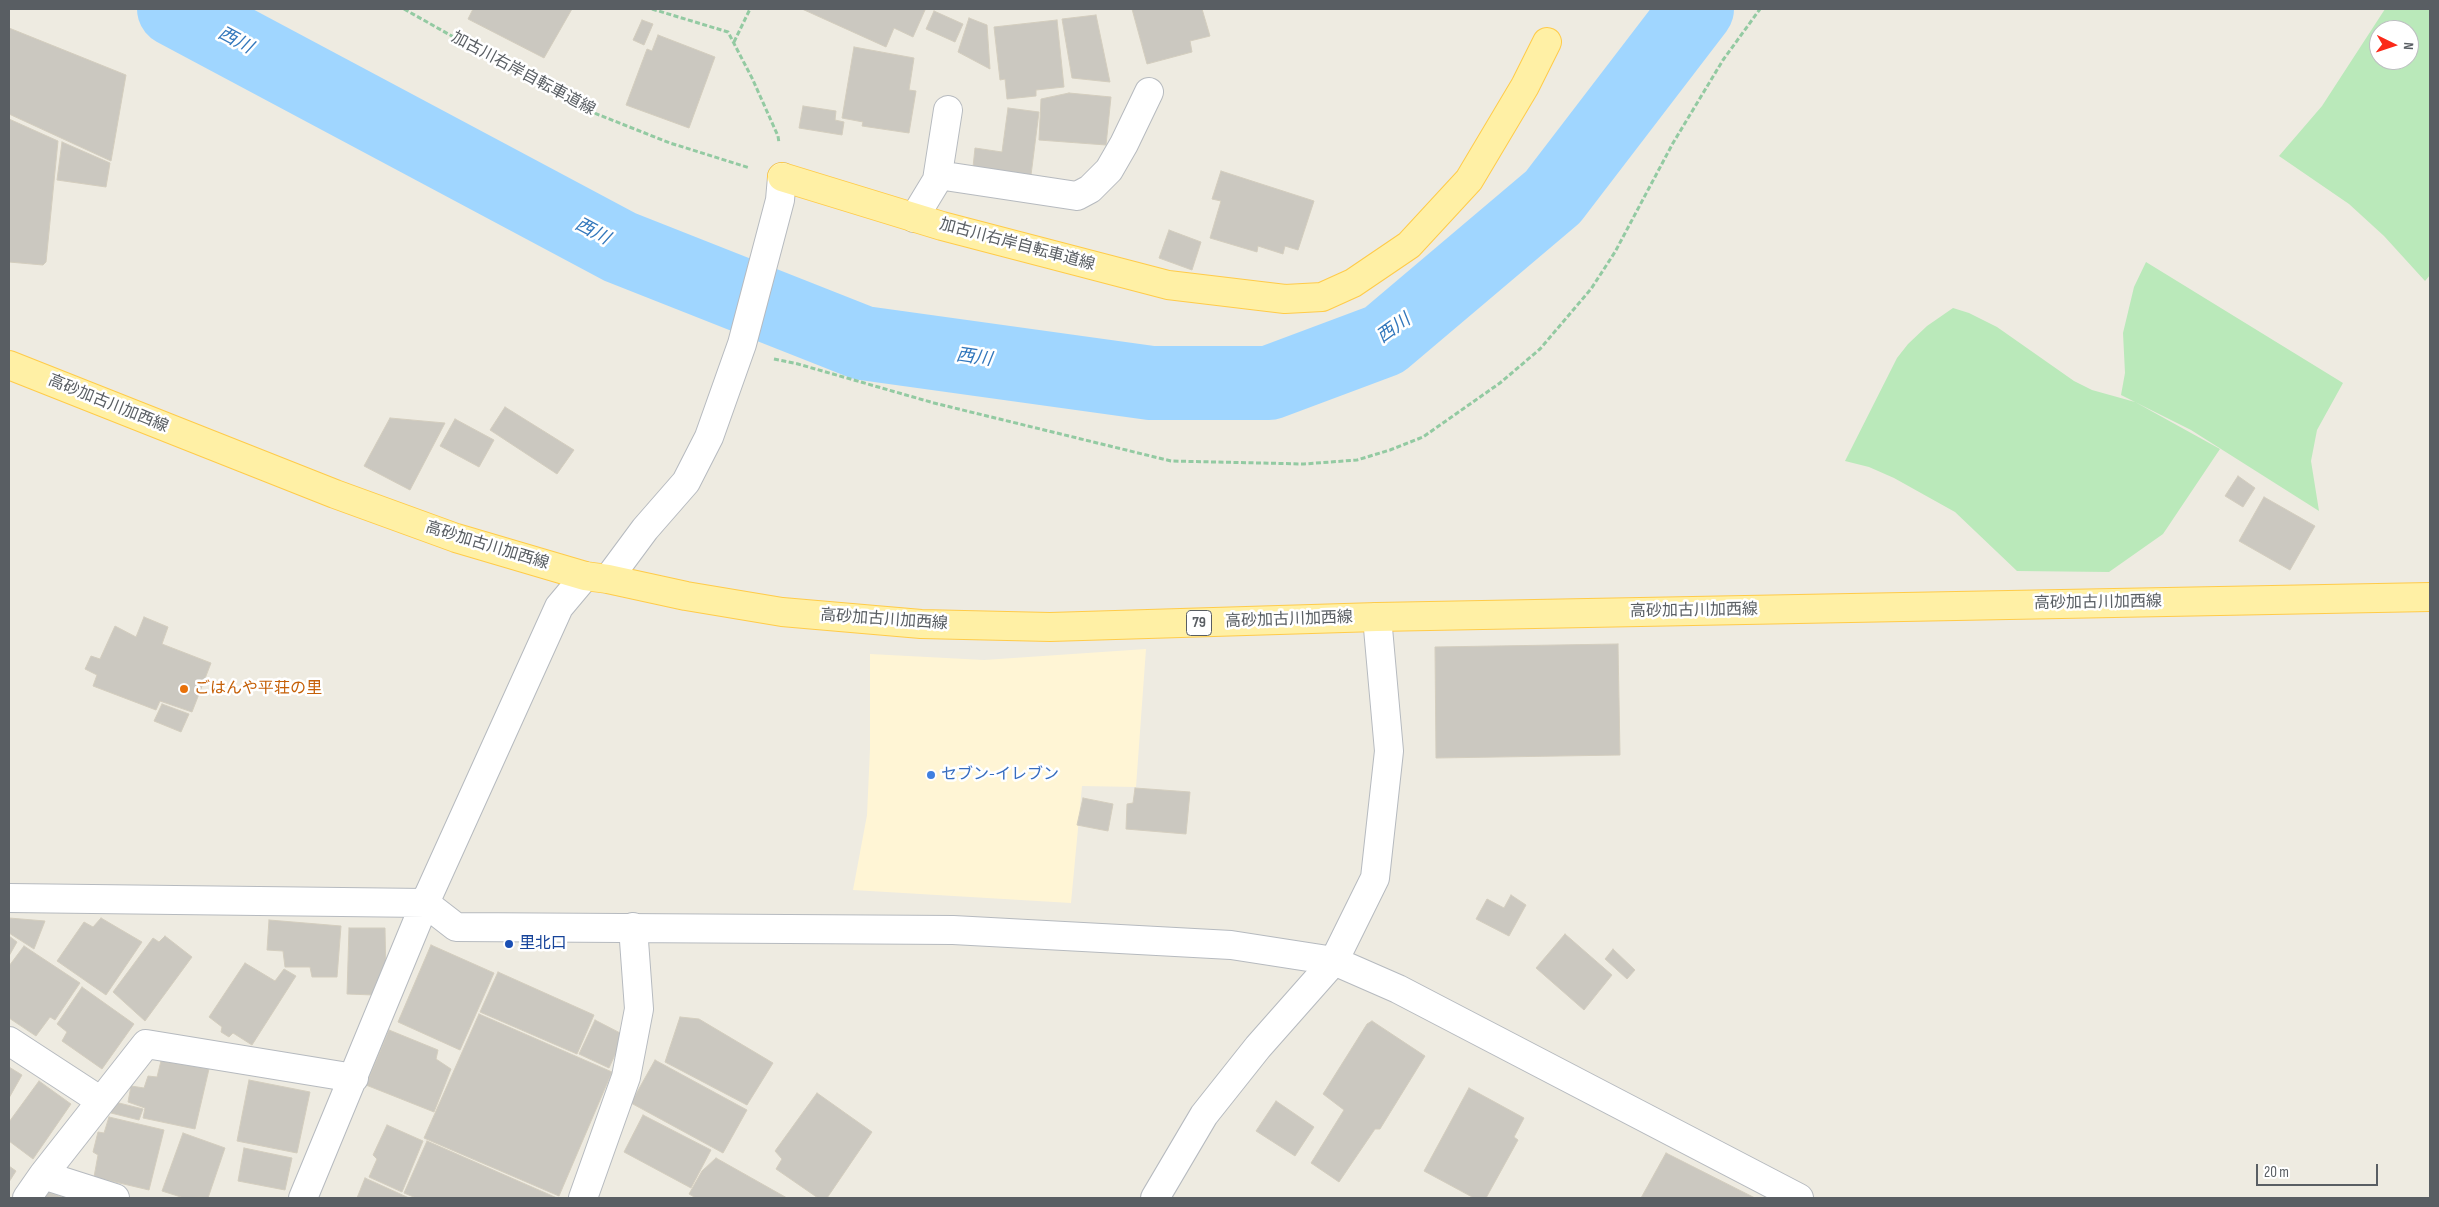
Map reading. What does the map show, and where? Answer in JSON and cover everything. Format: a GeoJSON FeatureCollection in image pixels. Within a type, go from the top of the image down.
{"type":"FeatureCollection","features":[{"type":"Feature","properties":{"kind":"main road","name":"加古川右岸自転車道線"},"geometry":{"type":"LineString","coordinates":[[781,189],[914,218],[1168,285],[1285,299],[1322,298],[1353,283],[1409,246],[1469,180],[1525,86],[1546,42]]}},
{"type":"Feature","properties":{"kind":"main road","name":"高砂加古川加西線"},"geometry":{"type":"LineString","coordinates":[[9,364],[280,472],[446,535],[596,577],[686,596],[782,612],[922,624],[1050,627],[1377,617],[2430,597]]}},
{"type":"Feature","properties":{"kind":"street"},"geometry":{"type":"LineString","coordinates":[[938,175],[1077,196],[1090,189],[1109,170],[1149,92]]}},
{"type":"Feature","properties":{"kind":"street"},"geometry":{"type":"LineString","coordinates":[[914,218],[938,180],[948,110]]}},
{"type":"Feature","properties":{"kind":"street"},"geometry":{"type":"LineString","coordinates":[[303,1198],[426,903],[560,607],[596,577],[645,529],[686,482],[709,437],[740,348],[781,189]]}},
{"type":"Feature","properties":{"kind":"street"},"geometry":{"type":"LineString","coordinates":[[1155,1198],[1204,1115],[1258,1047],[1334,960],[1375,878],[1389,752],[1377,617]]}},
{"type":"Feature","properties":{"kind":"street"},"geometry":{"type":"LineString","coordinates":[[9,898],[426,903],[456,927],[953,930],[1231,946],[1334,960],[1398,989],[1799,1198]]}},
{"type":"Feature","properties":{"kind":"street"},"geometry":{"type":"LineString","coordinates":[[583,1198],[626,1077],[639,1009],[633,927]]}},
{"type":"Feature","properties":{"kind":"street"},"geometry":{"type":"LineString","coordinates":[[9,1041],[101,1101]]}},
{"type":"Feature","properties":{"kind":"street"},"geometry":{"type":"LineString","coordinates":[[27,1198],[146,1044],[354,1078]]}},
{"type":"Feature","properties":{"kind":"street"},"geometry":{"type":"LineString","coordinates":[[43,1176],[115,1198]]}},
{"type":"Feature","properties":{"kind":"path","name":"加古川右岸自転車道線"},"geometry":{"type":"LineString","coordinates":[[404,9],[574,105],[781,189]]}},
{"type":"Feature","properties":{"kind":"path"},"geometry":{"type":"LineString","coordinates":[[652,9],[728,32],[778,136],[781,189]]}},
{"type":"Feature","properties":{"kind":"path"},"geometry":{"type":"LineString","coordinates":[[734,43],[750,9]]}},
{"type":"Feature","properties":{"kind":"path"},"geometry":{"type":"LineString","coordinates":[[740,348],[934,403],[1171,461],[1304,464],[1357,460],[1390,450],[1423,437],[1500,383],[1540,349],[1591,289],[1615,252],[1673,143],[1723,60],[1760,9]]}},
{"type":"Feature","properties":{"kind":"shaded area"},"geometry":{"type":"Polygon","coordinates":[[[1146,649],[1136,787],[1082,786],[1071,903],[853,890],[867,815],[870,749],[870,654],[984,660],[1146,649]]]}},
{"type":"Feature","properties":{"kind":"green space"},"geometry":{"type":"Polygon","coordinates":[[[2385,9],[2430,9],[2430,275],[2425,281],[2384,236],[2349,204],[2279,156],[2322,106],[2369,34],[2369,70],[2419,70],[2419,20],[2378,20],[2385,9]]]}},
{"type":"Feature","properties":{"kind":"green space"},"geometry":{"type":"Polygon","coordinates":[[[2146,262],[2343,383],[2317,430],[2311,461],[2319,511],[2191,430],[2121,395],[2125,373],[2123,333],[2134,287],[2146,262]]]}},
{"type":"Feature","properties":{"kind":"green space"},"geometry":{"type":"Polygon","coordinates":[[[1953,308],[1969,313],[1997,327],[2074,381],[2092,390],[2135,402],[2220,449],[2163,534],[2109,572],[2017,571],[1955,512],[1894,478],[1869,467],[1845,461],[1897,358],[1908,344],[1927,326],[1953,308]]]}},
{"type":"Feature","properties":{"kind":"building"},"geometry":{"type":"Polygon","coordinates":[[[473,9],[572,9],[544,58],[468,19],[473,9]]]}},
{"type":"Feature","properties":{"kind":"building"},"geometry":{"type":"Polygon","coordinates":[[[802,9],[925,10],[913,37],[894,28],[886,47],[802,9]]]}},
{"type":"Feature","properties":{"kind":"building"},"geometry":{"type":"Polygon","coordinates":[[[1132,9],[1202,9],[1210,36],[1190,41],[1192,52],[1147,64],[1132,9]]]}},
{"type":"Feature","properties":{"kind":"building"},"geometry":{"type":"Polygon","coordinates":[[[934,11],[963,24],[955,42],[926,29],[934,11]]]}},
{"type":"Feature","properties":{"kind":"building"},"geometry":{"type":"Polygon","coordinates":[[[1096,15],[1110,82],[1072,78],[1062,19],[1096,15]]]}},
{"type":"Feature","properties":{"kind":"building"},"geometry":{"type":"Polygon","coordinates":[[[969,18],[987,25],[990,69],[958,52],[969,18]]]}},
{"type":"Feature","properties":{"kind":"building"},"geometry":{"type":"Polygon","coordinates":[[[642,20],[653,24],[644,45],[633,40],[642,20]]]}},
{"type":"Feature","properties":{"kind":"building"},"geometry":{"type":"Polygon","coordinates":[[[1057,20],[1064,87],[1036,90],[1036,96],[1007,99],[1005,79],[1000,80],[994,27],[1057,20]]]}},
{"type":"Feature","properties":{"kind":"building"},"geometry":{"type":"Polygon","coordinates":[[[9,28],[126,75],[111,161],[9,114],[9,28]]]}},
{"type":"Feature","properties":{"kind":"building"},"geometry":{"type":"Polygon","coordinates":[[[658,35],[715,57],[689,128],[626,105],[647,49],[652,51],[658,35]]]}},
{"type":"Feature","properties":{"kind":"building"},"geometry":{"type":"Polygon","coordinates":[[[854,47],[914,58],[909,90],[916,91],[909,133],[862,126],[863,122],[842,118],[854,47]]]}},
{"type":"Feature","properties":{"kind":"building"},"geometry":{"type":"Polygon","coordinates":[[[1069,93],[1111,97],[1106,145],[1039,140],[1041,99],[1069,93]]]}},
{"type":"Feature","properties":{"kind":"building"},"geometry":{"type":"Polygon","coordinates":[[[803,106],[836,111],[835,120],[844,122],[842,135],[799,128],[803,106]]]}},
{"type":"Feature","properties":{"kind":"building"},"geometry":{"type":"Polygon","coordinates":[[[1008,108],[1039,112],[1031,175],[973,167],[975,148],[1002,152],[1008,108]]]}},
{"type":"Feature","properties":{"kind":"building"},"geometry":{"type":"Polygon","coordinates":[[[9,119],[58,141],[46,262],[43,265],[9,262],[9,119]]]}},
{"type":"Feature","properties":{"kind":"building"},"geometry":{"type":"Polygon","coordinates":[[[62,142],[110,163],[106,187],[57,180],[62,142]]]}},
{"type":"Feature","properties":{"kind":"building"},"geometry":{"type":"Polygon","coordinates":[[[1221,171],[1314,201],[1298,250],[1285,246],[1283,254],[1258,246],[1257,252],[1210,238],[1221,201],[1212,199],[1221,171]]]}},
{"type":"Feature","properties":{"kind":"building"},"geometry":{"type":"Polygon","coordinates":[[[1169,230],[1201,242],[1192,270],[1159,258],[1169,230]]]}},
{"type":"Feature","properties":{"kind":"building"},"geometry":{"type":"Polygon","coordinates":[[[505,407],[574,450],[557,474],[490,430],[505,407]]]}},
{"type":"Feature","properties":{"kind":"building"},"geometry":{"type":"Polygon","coordinates":[[[390,418],[445,423],[410,490],[364,466],[390,418]]]}},
{"type":"Feature","properties":{"kind":"building"},"geometry":{"type":"Polygon","coordinates":[[[455,419],[494,440],[479,467],[440,446],[455,419]]]}},
{"type":"Feature","properties":{"kind":"building"},"geometry":{"type":"Polygon","coordinates":[[[2238,476],[2255,488],[2243,507],[2225,496],[2238,476]]]}},
{"type":"Feature","properties":{"kind":"building"},"geometry":{"type":"Polygon","coordinates":[[[2264,497],[2315,526],[2290,570],[2239,541],[2264,497]]]}},
{"type":"Feature","properties":{"kind":"building"},"geometry":{"type":"Polygon","coordinates":[[[144,617],[168,627],[162,644],[211,663],[192,712],[160,701],[156,710],[93,686],[97,675],[85,669],[91,656],[100,659],[115,626],[136,637],[144,617]]]}},
{"type":"Feature","properties":{"kind":"building"},"geometry":{"type":"Polygon","coordinates":[[[1618,644],[1620,755],[1436,758],[1435,647],[1618,644]]]}},
{"type":"Feature","properties":{"kind":"building"},"geometry":{"type":"Polygon","coordinates":[[[162,704],[189,714],[181,732],[154,721],[162,704]]]}},
{"type":"Feature","properties":{"kind":"building"},"geometry":{"type":"Polygon","coordinates":[[[1135,788],[1190,792],[1186,834],[1126,829],[1127,804],[1133,803],[1135,788]]]}},
{"type":"Feature","properties":{"kind":"building"},"geometry":{"type":"Polygon","coordinates":[[[1083,798],[1113,804],[1108,831],[1077,825],[1083,798]]]}},
{"type":"Feature","properties":{"kind":"building"},"geometry":{"type":"Polygon","coordinates":[[[1511,895],[1526,905],[1509,936],[1476,919],[1487,899],[1504,908],[1511,895]]]}},
{"type":"Feature","properties":{"kind":"building"},"geometry":{"type":"Polygon","coordinates":[[[9,918],[45,921],[34,949],[9,933],[9,918]]]}},
{"type":"Feature","properties":{"kind":"building"},"geometry":{"type":"Polygon","coordinates":[[[101,918],[142,942],[106,995],[57,961],[84,922],[93,927],[101,918]]]}},
{"type":"Feature","properties":{"kind":"building"},"geometry":{"type":"Polygon","coordinates":[[[269,920],[341,926],[337,977],[312,977],[310,967],[285,967],[283,951],[267,950],[269,920]]]}},
{"type":"Feature","properties":{"kind":"building"},"geometry":{"type":"Polygon","coordinates":[[[349,928],[385,928],[386,976],[374,995],[347,994],[349,928]]]}},
{"type":"Feature","properties":{"kind":"building"},"geometry":{"type":"Polygon","coordinates":[[[1565,934],[1612,975],[1584,1010],[1536,968],[1565,934]]]}},
{"type":"Feature","properties":{"kind":"building"},"geometry":{"type":"Polygon","coordinates":[[[9,936],[17,942],[9,956],[9,936]]]}},
{"type":"Feature","properties":{"kind":"building"},"geometry":{"type":"Polygon","coordinates":[[[165,936],[192,957],[145,1021],[113,992],[153,938],[159,942],[165,936]]]}},
{"type":"Feature","properties":{"kind":"building"},"geometry":{"type":"Polygon","coordinates":[[[431,945],[494,973],[460,1050],[398,1022],[431,945]]]}},
{"type":"Feature","properties":{"kind":"building"},"geometry":{"type":"Polygon","coordinates":[[[24,946],[80,983],[55,1020],[50,1017],[36,1036],[9,1018],[9,966],[24,946]]]}},
{"type":"Feature","properties":{"kind":"building"},"geometry":{"type":"Polygon","coordinates":[[[1613,949],[1635,970],[1627,979],[1605,959],[1613,949]]]}},
{"type":"Feature","properties":{"kind":"building"},"geometry":{"type":"Polygon","coordinates":[[[245,963],[275,981],[284,969],[296,976],[252,1045],[233,1033],[229,1037],[221,1032],[222,1027],[209,1017],[245,963]]]}},
{"type":"Feature","properties":{"kind":"building"},"geometry":{"type":"Polygon","coordinates":[[[498,972],[594,1015],[577,1054],[480,1012],[498,972]]]}},
{"type":"Feature","properties":{"kind":"building"},"geometry":{"type":"Polygon","coordinates":[[[82,987],[134,1024],[102,1069],[62,1041],[67,1032],[57,1024],[82,987]]]}},
{"type":"Feature","properties":{"kind":"building"},"geometry":{"type":"Polygon","coordinates":[[[479,1014],[612,1072],[559,1196],[424,1138],[479,1014]]]}},
{"type":"Feature","properties":{"kind":"building"},"geometry":{"type":"Polygon","coordinates":[[[680,1017],[699,1019],[773,1063],[747,1105],[665,1062],[680,1017]]]}},
{"type":"Feature","properties":{"kind":"building"},"geometry":{"type":"Polygon","coordinates":[[[595,1020],[624,1035],[609,1068],[579,1054],[595,1020]]]}},
{"type":"Feature","properties":{"kind":"building"},"geometry":{"type":"Polygon","coordinates":[[[1372,1021],[1425,1056],[1380,1129],[1375,1129],[1339,1182],[1311,1163],[1344,1110],[1323,1094],[1367,1024],[1372,1021]]]}},
{"type":"Feature","properties":{"kind":"building"},"geometry":{"type":"Polygon","coordinates":[[[389,1030],[438,1050],[436,1059],[451,1069],[434,1112],[366,1085],[389,1030]]]}},
{"type":"Feature","properties":{"kind":"building"},"geometry":{"type":"Polygon","coordinates":[[[655,1060],[747,1110],[723,1153],[631,1103],[655,1060]]]}},
{"type":"Feature","properties":{"kind":"building"},"geometry":{"type":"Polygon","coordinates":[[[161,1061],[209,1069],[195,1129],[143,1118],[145,1108],[128,1102],[131,1086],[144,1088],[148,1076],[157,1077],[161,1061]]]}},
{"type":"Feature","properties":{"kind":"building"},"geometry":{"type":"Polygon","coordinates":[[[9,1067],[22,1075],[9,1098],[9,1067]]]}},
{"type":"Feature","properties":{"kind":"building"},"geometry":{"type":"Polygon","coordinates":[[[249,1080],[310,1092],[297,1153],[237,1141],[249,1080]]]}},
{"type":"Feature","properties":{"kind":"building"},"geometry":{"type":"Polygon","coordinates":[[[39,1081],[71,1104],[33,1159],[9,1141],[9,1122],[39,1081]]]}},
{"type":"Feature","properties":{"kind":"building"},"geometry":{"type":"Polygon","coordinates":[[[1469,1088],[1524,1118],[1514,1137],[1518,1140],[1486,1198],[1474,1198],[1424,1171],[1469,1088]]]}},
{"type":"Feature","properties":{"kind":"building"},"geometry":{"type":"Polygon","coordinates":[[[817,1093],[872,1132],[827,1198],[818,1198],[776,1169],[782,1159],[775,1151],[817,1093]]]}},
{"type":"Feature","properties":{"kind":"building"},"geometry":{"type":"Polygon","coordinates":[[[1276,1101],[1314,1127],[1295,1156],[1256,1131],[1276,1101]]]}},
{"type":"Feature","properties":{"kind":"building"},"geometry":{"type":"Polygon","coordinates":[[[115,1102],[143,1109],[139,1120],[111,1113],[115,1102]]]}},
{"type":"Feature","properties":{"kind":"building"},"geometry":{"type":"Polygon","coordinates":[[[643,1115],[711,1150],[691,1188],[624,1152],[643,1115]]]}},
{"type":"Feature","properties":{"kind":"building"},"geometry":{"type":"Polygon","coordinates":[[[109,1117],[164,1130],[149,1190],[94,1177],[98,1155],[93,1152],[98,1132],[104,1133],[109,1117]]]}},
{"type":"Feature","properties":{"kind":"building"},"geometry":{"type":"Polygon","coordinates":[[[387,1125],[423,1141],[402,1192],[369,1177],[377,1159],[373,1155],[387,1125]]]}},
{"type":"Feature","properties":{"kind":"building"},"geometry":{"type":"Polygon","coordinates":[[[183,1133],[225,1148],[208,1198],[184,1198],[162,1191],[183,1133]]]}},
{"type":"Feature","properties":{"kind":"building"},"geometry":{"type":"Polygon","coordinates":[[[427,1141],[557,1198],[416,1198],[404,1193],[427,1141]]]}},
{"type":"Feature","properties":{"kind":"building"},"geometry":{"type":"Polygon","coordinates":[[[244,1148],[292,1158],[285,1190],[238,1181],[244,1148]]]}},
{"type":"Feature","properties":{"kind":"building"},"geometry":{"type":"Polygon","coordinates":[[[1666,1153],[1755,1198],[1641,1198],[1666,1153]]]}},
{"type":"Feature","properties":{"kind":"building"},"geometry":{"type":"Polygon","coordinates":[[[716,1158],[787,1198],[696,1198],[689,1194],[702,1171],[716,1158]]]}},
{"type":"Feature","properties":{"kind":"building"},"geometry":{"type":"Polygon","coordinates":[[[9,1166],[16,1171],[9,1182],[9,1166]]]}},
{"type":"Feature","properties":{"kind":"building"},"geometry":{"type":"Polygon","coordinates":[[[365,1178],[409,1198],[357,1198],[365,1178]]]}},
{"type":"Feature","properties":{"kind":"building"},"geometry":{"type":"Polygon","coordinates":[[[40,1189],[64,1198],[36,1198],[40,1189]]]}},
{"type":"Feature","properties":{"kind":"waterway","name":"西川"},"geometry":{"type":"LineString","coordinates":[[174,9],[620,247],[863,343],[1151,383],[1269,383],[1384,340],[1553,197],[1697,9]]}},
{"type":"Feature","properties":{"kind":"place","name":"ごはんや平荘の里"},"geometry":{"type":"Point","coordinates":[184,689]}},
{"type":"Feature","properties":{"kind":"place","name":"セブン-イレブン"},"geometry":{"type":"Point","coordinates":[931,775]}},
{"type":"Feature","properties":{"kind":"place","name":"里北口"},"geometry":{"type":"Point","coordinates":[509,944]}}]}
